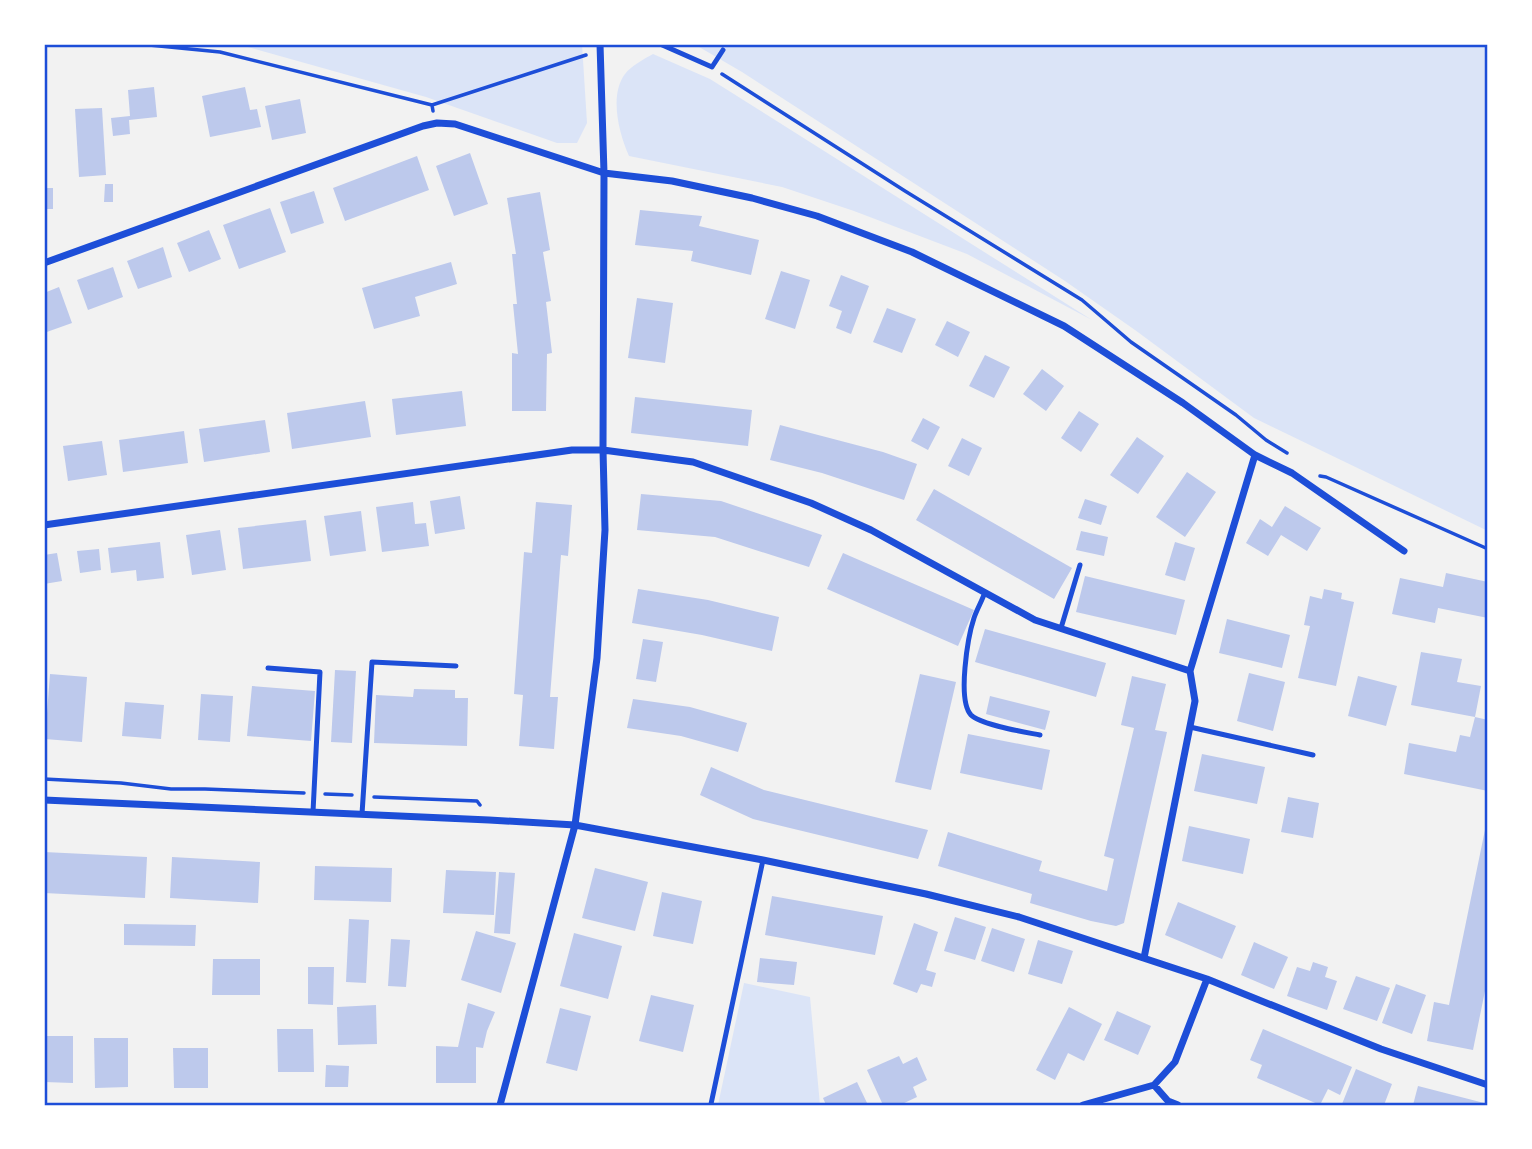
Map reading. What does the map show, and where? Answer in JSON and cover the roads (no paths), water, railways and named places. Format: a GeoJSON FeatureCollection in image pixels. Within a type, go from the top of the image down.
{"type":"FeatureCollection","features":[{"type":"Feature","properties":{"kind":"street"},"geometry":{"type":"LineString","coordinates":[[500,1105],[575,825],[597,658],[605,530],[604,173],[600,47]]}},
{"type":"Feature","properties":{"kind":"street"},"geometry":{"type":"LineString","coordinates":[[44,262],[423,126],[437,123],[455,124],[604,173],[672,181],[752,198],[817,216],[912,252],[1065,326],[1184,403],[1255,455],[1292,473],[1404,551]]}},
{"type":"Feature","properties":{"kind":"street"},"geometry":{"type":"LineString","coordinates":[[44,525],[572,450],[603,450],[693,463],[811,503],[871,530],[1035,620],[1190,671]]}},
{"type":"Feature","properties":{"kind":"street"},"geometry":{"type":"LineString","coordinates":[[1144,958],[1195,701],[1190,671],[1255,455]]}},
{"type":"Feature","properties":{"kind":"street"},"geometry":{"type":"LineString","coordinates":[[44,800],[575,825],[763,860],[926,894],[1019,917],[1207,979],[1381,1049],[1488,1084]]}},
{"type":"Feature","properties":{"kind":"street"},"geometry":{"type":"LineString","coordinates":[[1083,1105],[1154,1085],[1175,1062],[1207,979]]}},
{"type":"Feature","properties":{"kind":"street"},"geometry":{"type":"LineString","coordinates":[[1154,1085],[1168,1101],[1178,1105]]}},
{"type":"Feature","properties":{"kind":"lane"},"geometry":{"type":"LineString","coordinates":[[660,44],[712,67],[723,50]]}},
{"type":"Feature","properties":{"kind":"lane"},"geometry":{"type":"LineString","coordinates":[[1061,628],[1080,565]]}},
{"type":"Feature","properties":{"kind":"lane"},"geometry":{"type":"LineString","coordinates":[[985,592],[974,618],[965,659],[966,705],[970,714],[980,721],[1040,735]]}},
{"type":"Feature","properties":{"kind":"lane"},"geometry":{"type":"LineString","coordinates":[[362,814],[372,662],[456,666]]}},
{"type":"Feature","properties":{"kind":"lane"},"geometry":{"type":"LineString","coordinates":[[268,668],[320,672],[313,812]]}},
{"type":"Feature","properties":{"kind":"lane"},"geometry":{"type":"LineString","coordinates":[[1190,727],[1313,755]]}},
{"type":"Feature","properties":{"kind":"lane"},"geometry":{"type":"LineString","coordinates":[[711,1104],[763,860]]}}]}
